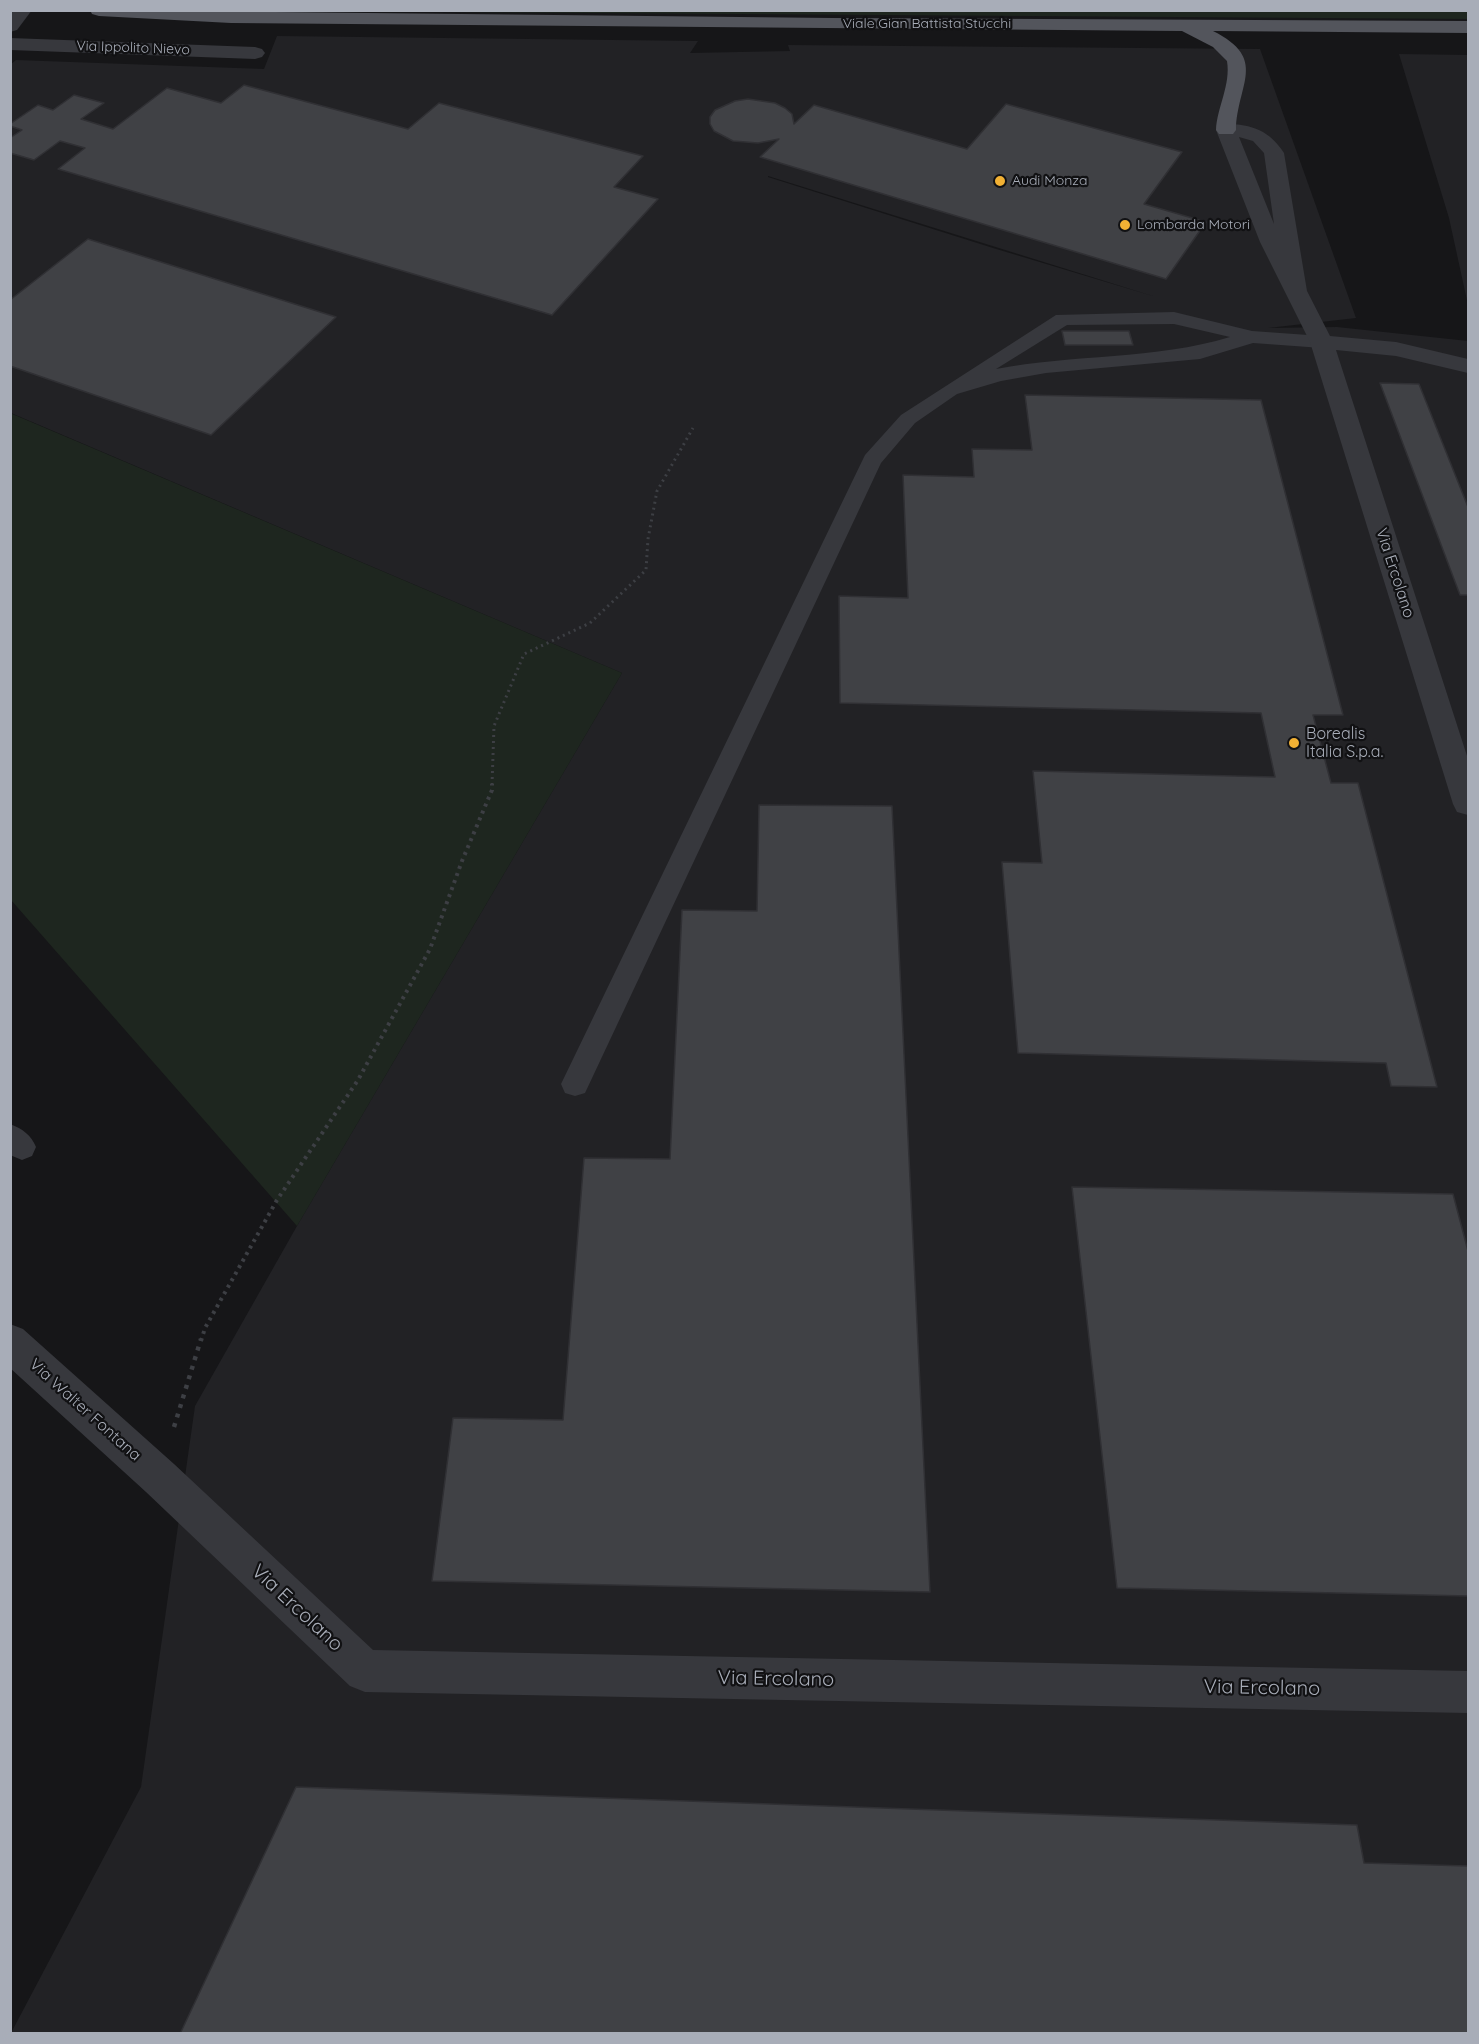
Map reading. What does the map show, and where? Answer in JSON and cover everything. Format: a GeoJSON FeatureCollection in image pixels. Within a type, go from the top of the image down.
{"type":"FeatureCollection","features":[{"type":"Feature","properties":{"kind":"main road","name":"Viale Gian Battista Stucchi"},"geometry":{"type":"LineString","coordinates":[[99,10],[231,17],[1468,27]]}},
{"type":"Feature","properties":{"kind":"main road"},"geometry":{"type":"LineString","coordinates":[[1184,26],[1221,44],[1233,56],[1239,68],[1226,118],[1226,130]]}},
{"type":"Feature","properties":{"kind":"street"},"geometry":{"type":"LineString","coordinates":[[10,26],[23,10]]}},
{"type":"Feature","properties":{"kind":"street","name":"Via Ippolito Nievo"},"geometry":{"type":"LineString","coordinates":[[10,44],[255,53]]}},
{"type":"Feature","properties":{"kind":"street","name":"Via Ercolano"},"geometry":{"type":"LineString","coordinates":[[1296,291],[1274,153],[1267,141],[1257,134],[1244,130],[1226,130],[1270,242],[1322,342],[1468,804]]}},
{"type":"Feature","properties":{"kind":"street"},"geometry":{"type":"LineString","coordinates":[[1322,342],[1388,348],[1468,366]]}},
{"type":"Feature","properties":{"kind":"street","name":"Via Walter Fontana"},"geometry":{"type":"LineString","coordinates":[[10,1342],[160,1478]]}},
{"type":"Feature","properties":{"kind":"street","name":"Via Ercolano"},"geometry":{"type":"LineString","coordinates":[[160,1478],[365,1671],[1468,1692]]}},
{"type":"Feature","properties":{"kind":"lane"},"geometry":{"type":"LineString","coordinates":[[575,1084],[872,460],[908,420],[950,390],[1063,320],[1174,318],[1252,337],[1322,342]]}},
{"type":"Feature","properties":{"kind":"lane"},"geometry":{"type":"LineString","coordinates":[[950,390],[998,375],[1046,367],[1200,353],[1252,337]]}},
{"type":"Feature","properties":{"kind":"path"},"geometry":{"type":"LineString","coordinates":[[160,1478],[205,1328],[277,1200],[358,1080],[430,949],[462,861],[492,790],[494,726],[524,654],[590,623],[646,570],[648,539],[657,491],[693,428]]}},
{"type":"Feature","properties":{"kind":"shaded area"},"geometry":{"type":"Polygon","coordinates":[[[296,10],[1468,10],[1468,19],[296,11],[296,10]]]}},
{"type":"Feature","properties":{"kind":"shaded area"},"geometry":{"type":"Polygon","coordinates":[[[277,36],[698,41],[690,53],[790,51],[788,45],[1260,49],[1356,318],[1268,328],[1337,327],[1468,341],[1468,2033],[11,2033],[141,1787],[195,1406],[297,1226],[622,673],[11,413],[10,65],[16,60],[264,69],[277,36]],[[768,176],[993,248],[1156,297],[768,176]]]}},
{"type":"Feature","properties":{"kind":"shaded area"},"geometry":{"type":"Polygon","coordinates":[[[1399,54],[1468,55],[1468,305],[1449,218],[1399,54]]]}},
{"type":"Feature","properties":{"kind":"shaded area"},"geometry":{"type":"Polygon","coordinates":[[[10,413],[622,673],[297,1226],[11,900],[10,413]]]}},
{"type":"Feature","properties":{"kind":"building"},"geometry":{"type":"Polygon","coordinates":[[[244,85],[408,129],[439,103],[643,156],[614,187],[658,199],[552,315],[58,169],[85,148],[60,141],[34,160],[10,153],[10,138],[22,130],[10,124],[38,105],[53,110],[74,95],[104,103],[81,119],[113,129],[167,88],[221,103],[244,85]]]}},
{"type":"Feature","properties":{"kind":"building","name":"Audi Monza"},"geometry":{"type":"Polygon","coordinates":[[[748,99],[775,103],[785,108],[792,114],[794,124],[814,105],[967,149],[1006,104],[1182,152],[1144,204],[1206,222],[1166,279],[760,157],[779,139],[758,143],[733,141],[714,131],[710,124],[710,117],[715,110],[735,101],[748,99]]]}},
{"type":"Feature","properties":{"kind":"building"},"geometry":{"type":"Polygon","coordinates":[[[88,239],[336,317],[211,435],[10,366],[10,300],[88,239]]]}},
{"type":"Feature","properties":{"kind":"building"},"geometry":{"type":"Polygon","coordinates":[[[1062,331],[1129,331],[1133,345],[1065,345],[1062,331]]]}},
{"type":"Feature","properties":{"kind":"building"},"geometry":{"type":"Polygon","coordinates":[[[1380,383],[1419,384],[1468,507],[1468,595],[1460,595],[1380,383]]]}},
{"type":"Feature","properties":{"kind":"building","name":"Borealis Italia S.p.a."},"geometry":{"type":"Polygon","coordinates":[[[1025,395],[1261,400],[1343,715],[1313,715],[1331,783],[1358,783],[1437,1087],[1391,1086],[1386,1063],[1018,1053],[1002,862],[1042,863],[1033,771],[1275,777],[1261,713],[840,703],[839,596],[908,598],[903,475],[974,477],[972,449],[1032,450],[1025,395]]]}},
{"type":"Feature","properties":{"kind":"building"},"geometry":{"type":"Polygon","coordinates":[[[759,805],[892,806],[930,1592],[432,1581],[453,1418],[563,1420],[584,1158],[670,1159],[682,910],[757,911],[759,805]]]}},
{"type":"Feature","properties":{"kind":"building"},"geometry":{"type":"Polygon","coordinates":[[[1072,1187],[1453,1194],[1468,1251],[1468,1596],[1117,1588],[1072,1187]]]}},
{"type":"Feature","properties":{"kind":"building"},"geometry":{"type":"Polygon","coordinates":[[[296,1787],[1357,1825],[1364,1863],[1468,1866],[1468,2034],[180,2034],[296,1787]]]}},
{"type":"Feature","properties":{"kind":"place","name":"Audi Monza"},"geometry":{"type":"Point","coordinates":[1000,181]}},
{"type":"Feature","properties":{"kind":"place","name":"Lombarda Motori"},"geometry":{"type":"Point","coordinates":[1125,225]}},
{"type":"Feature","properties":{"kind":"place","name":"Borealis Italia S.p.a."},"geometry":{"type":"Point","coordinates":[1294,743]}}]}
